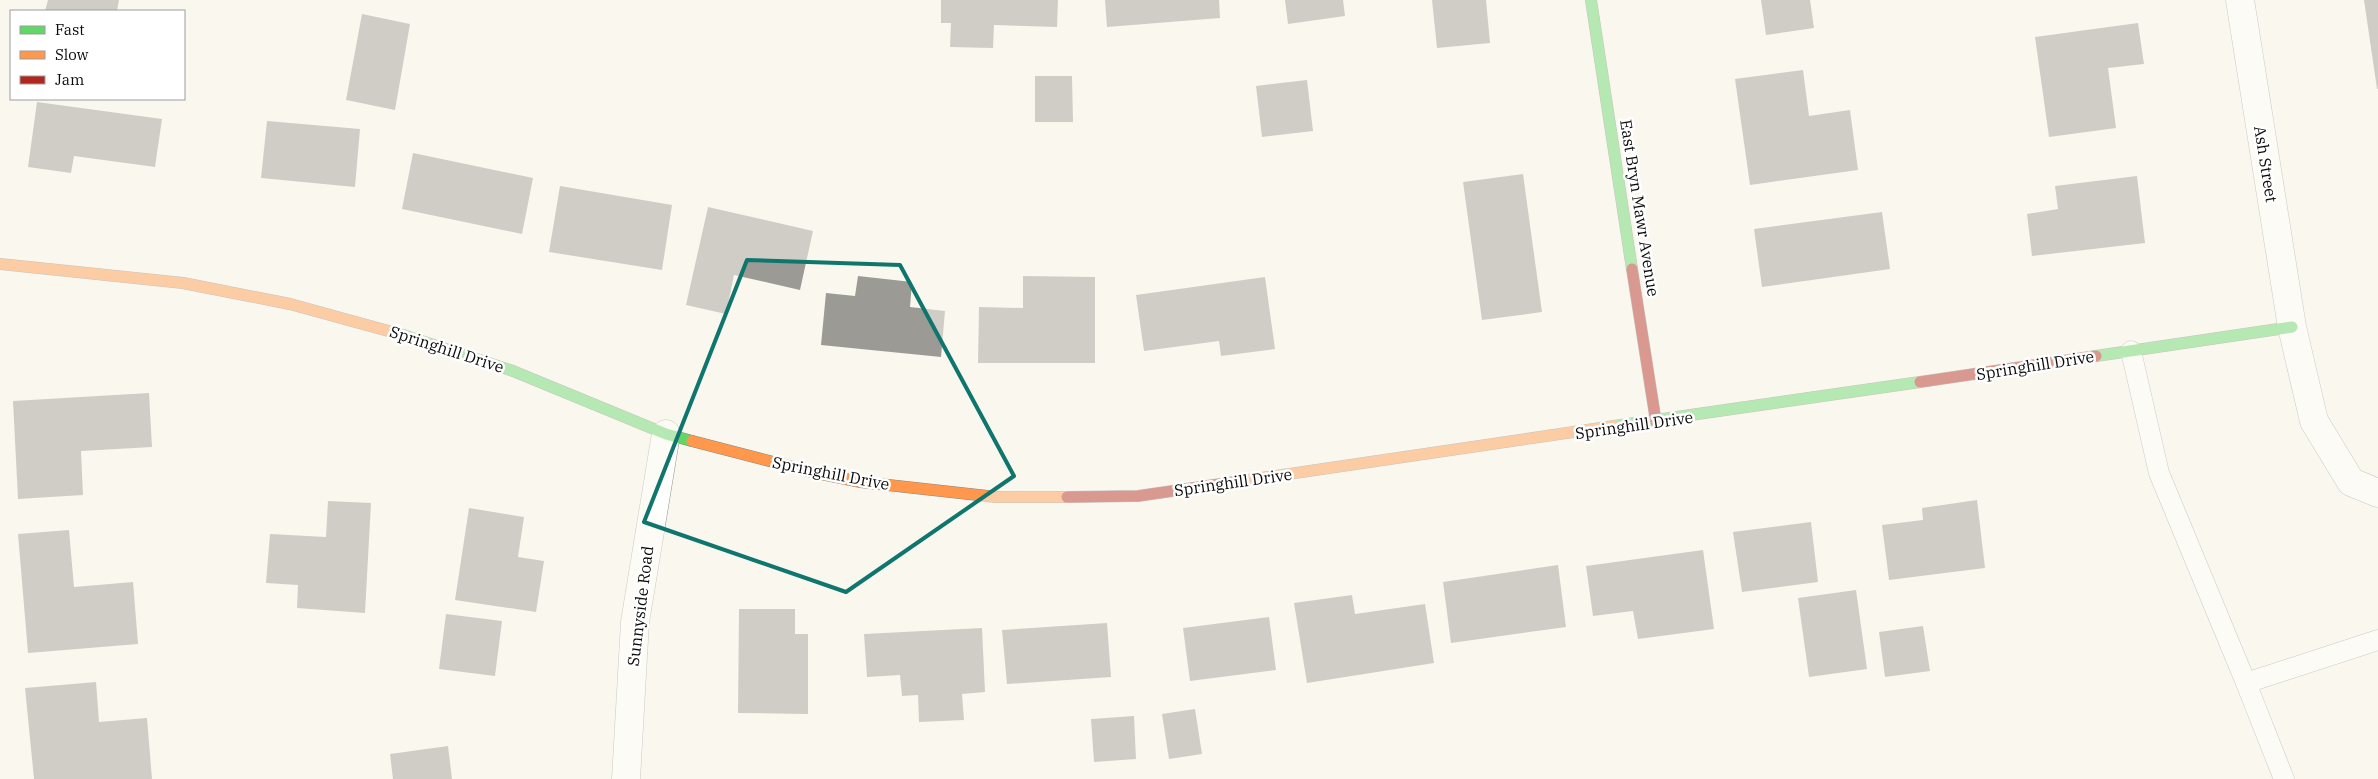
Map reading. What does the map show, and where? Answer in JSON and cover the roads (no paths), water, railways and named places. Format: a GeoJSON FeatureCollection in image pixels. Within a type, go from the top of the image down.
{"type":"FeatureCollection","features":[{"type":"Feature","properties":{"kind":"street","name":"East Bryn Mawr Avenue"},"geometry":{"type":"LineString","coordinates":[[1591,0],[1656,422]]}},
{"type":"Feature","properties":{"kind":"street","name":"Ash Street"},"geometry":{"type":"LineString","coordinates":[[2240,0],[2292,327]]}},
{"type":"Feature","properties":{"kind":"street","name":"Springhill Drive"},"geometry":{"type":"LineString","coordinates":[[0,264],[183,283],[290,304],[350,319],[454,350],[513,371],[666,434],[812,472],[862,482],[996,497],[1138,496],[1656,422],[2292,327]]}},
{"type":"Feature","properties":{"kind":"street"},"geometry":{"type":"LineString","coordinates":[[2292,327],[2314,421],[2351,482],[2378,493]]}},
{"type":"Feature","properties":{"kind":"street","name":"Sunnyside Road"},"geometry":{"type":"LineString","coordinates":[[626,779],[635,622],[666,434]]}},
{"type":"Feature","properties":{"kind":"lane"},"geometry":{"type":"LineString","coordinates":[[2131,351],[2159,473],[2284,779]]}},
{"type":"Feature","properties":{"kind":"lane"},"geometry":{"type":"LineString","coordinates":[[2246,683],[2378,640]]}}]}
